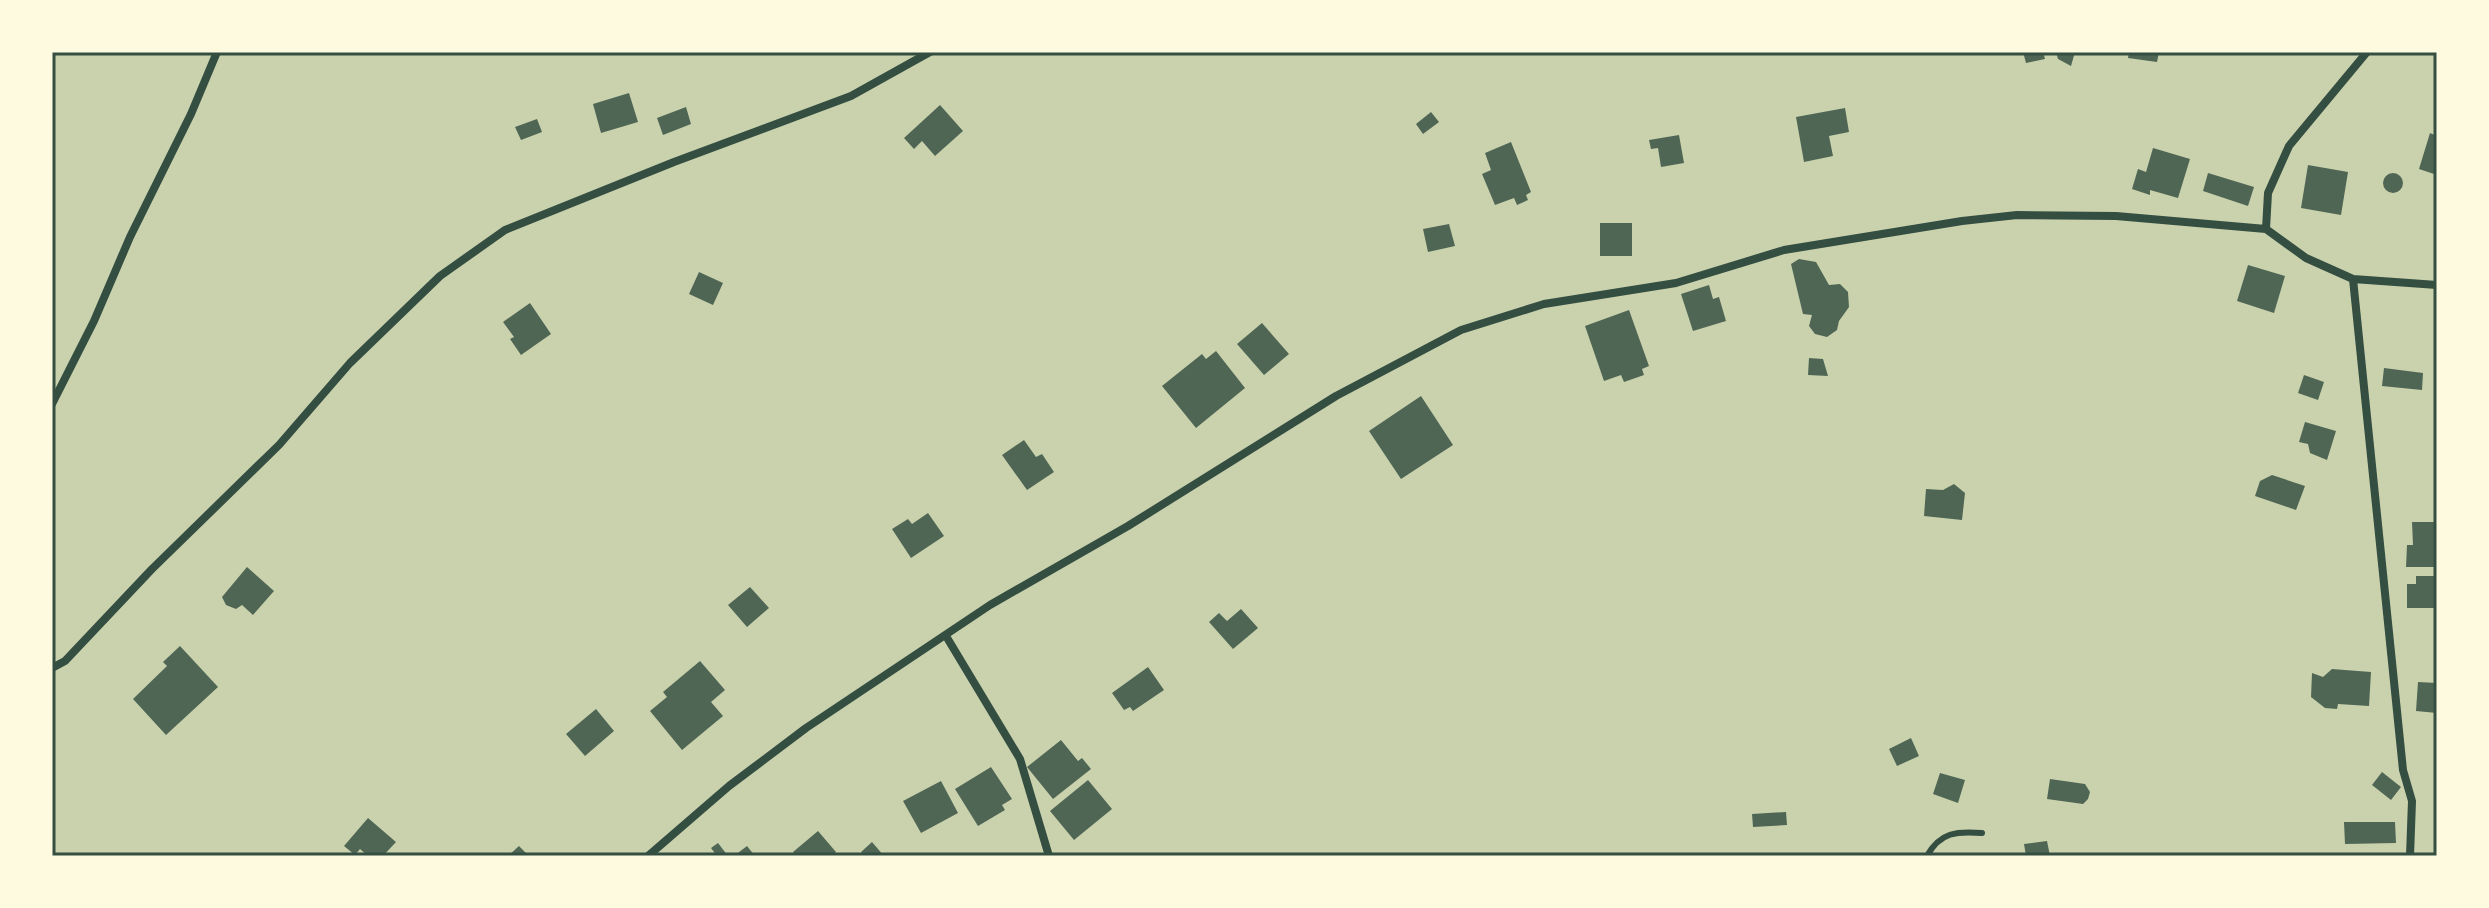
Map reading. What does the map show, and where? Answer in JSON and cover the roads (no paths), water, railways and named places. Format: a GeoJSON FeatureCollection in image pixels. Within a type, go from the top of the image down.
{"type":"FeatureCollection","features":[{"type":"Feature","properties":{"kind":"street"},"geometry":{"type":"LineString","coordinates":[[52,404],[94,321],[217,52]]}},
{"type":"Feature","properties":{"kind":"street"},"geometry":{"type":"LineString","coordinates":[[52,668],[65,661],[152,569],[279,445],[350,363],[440,276],[505,230],[851,96],[930,52]]}},
{"type":"Feature","properties":{"kind":"street"},"geometry":{"type":"LineString","coordinates":[[2266,229],[2268,193],[2289,146],[2367,52]]}},
{"type":"Feature","properties":{"kind":"street"},"geometry":{"type":"LineString","coordinates":[[648,856],[729,786],[806,728],[990,605],[1128,526],[1336,396],[1461,330],[1510,314],[1573,299],[1676,283],[1784,250],[2017,215],[2116,216],[2266,229],[2306,258],[2353,279],[2437,285]]}},
{"type":"Feature","properties":{"kind":"street"},"geometry":{"type":"LineString","coordinates":[[2353,279],[2403,770],[2412,801],[2410,856]]}},
{"type":"Feature","properties":{"kind":"street"},"geometry":{"type":"LineString","coordinates":[[946,636],[1020,759],[1049,856]]}},
{"type":"Feature","properties":{"kind":"lane"},"geometry":{"type":"LineString","coordinates":[[1927,856],[1934,842],[1960,831],[1982,833]]}}]}
